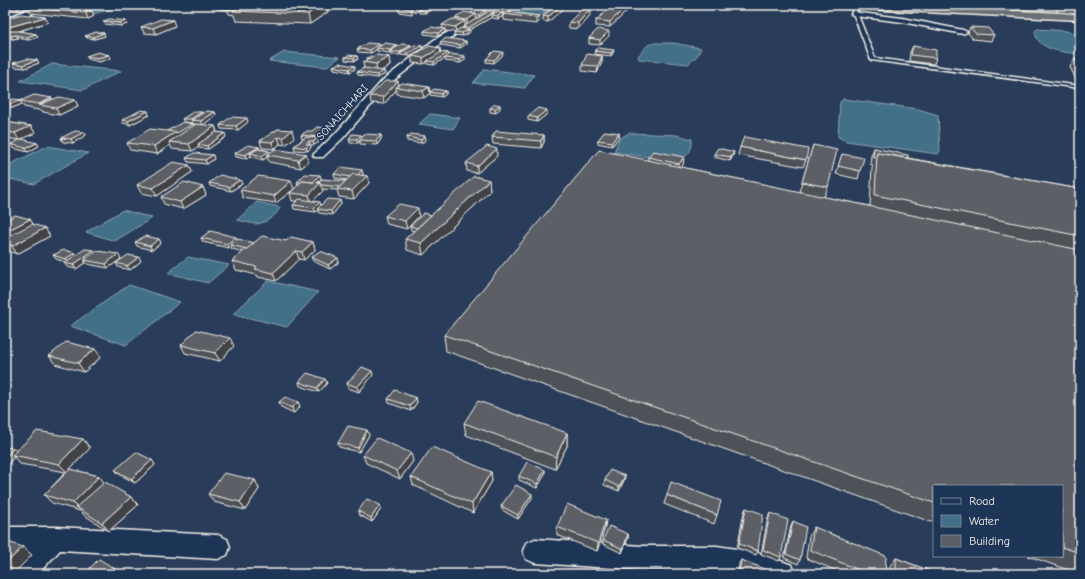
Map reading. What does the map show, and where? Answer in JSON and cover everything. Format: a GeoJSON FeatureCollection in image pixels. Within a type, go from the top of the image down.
{"type":"FeatureCollection","features":[{"type":"Feature","properties":{"kind":"highway"},"geometry":{"type":"LineString","coordinates":[[839,6],[855,8],[1080,18]]}},
{"type":"Feature","properties":{"kind":"street"},"geometry":{"type":"LineString","coordinates":[[5,22],[24,15],[43,5]]}},
{"type":"Feature","properties":{"kind":"street","name":"SONAICHHARI"},"geometry":{"type":"LineString","coordinates":[[319,155],[339,136],[386,82],[437,42],[475,22],[502,5]]}},
{"type":"Feature","properties":{"kind":"street"},"geometry":{"type":"LineString","coordinates":[[855,8],[902,20],[963,32]]}},
{"type":"Feature","properties":{"kind":"street"},"geometry":{"type":"LineString","coordinates":[[5,539],[55,538],[218,547]]}},
{"type":"Feature","properties":{"kind":"street"},"geometry":{"type":"LineString","coordinates":[[21,574],[55,538]]}},
{"type":"Feature","properties":{"kind":"street"},"geometry":{"type":"LineString","coordinates":[[535,551],[642,558],[717,558],[756,564],[783,574]]}},
{"type":"Feature","properties":{"kind":"lane"},"geometry":{"type":"LineString","coordinates":[[216,5],[218,7],[236,10]]}},
{"type":"Feature","properties":{"kind":"lane"},"geometry":{"type":"LineString","coordinates":[[855,8],[873,59],[1080,87]]}},
{"type":"Feature","properties":{"kind":"path"},"geometry":{"type":"LineString","coordinates":[[819,6],[839,6]]}},
{"type":"Feature","properties":{"kind":"water"},"geometry":{"type":"Polygon","coordinates":[[[49,5],[129,5],[89,15],[41,11],[43,7],[49,5]]]}},
{"type":"Feature","properties":{"kind":"water"},"geometry":{"type":"Polygon","coordinates":[[[521,5],[547,9],[550,11],[545,14],[534,16],[507,14],[521,5]]]}},
{"type":"Feature","properties":{"kind":"water"},"geometry":{"type":"Polygon","coordinates":[[[1037,29],[1067,31],[1080,35],[1080,54],[1059,51],[1046,47],[1040,43],[1037,38],[1035,31],[1037,29]]]}},
{"type":"Feature","properties":{"kind":"water"},"geometry":{"type":"Polygon","coordinates":[[[655,43],[673,43],[701,48],[697,56],[688,64],[639,59],[638,56],[648,45],[655,43]]]}},
{"type":"Feature","properties":{"kind":"water"},"geometry":{"type":"Polygon","coordinates":[[[284,52],[340,57],[326,67],[269,61],[284,52]]]}},
{"type":"Feature","properties":{"kind":"water"},"geometry":{"type":"Polygon","coordinates":[[[52,64],[121,71],[83,90],[20,81],[52,64]]]}},
{"type":"Feature","properties":{"kind":"water"},"geometry":{"type":"Polygon","coordinates":[[[485,69],[534,75],[525,88],[473,83],[485,69]]]}},
{"type":"Feature","properties":{"kind":"water"},"geometry":{"type":"Polygon","coordinates":[[[843,99],[918,109],[938,115],[940,151],[938,154],[846,141],[838,137],[840,102],[843,99]]]}},
{"type":"Feature","properties":{"kind":"water"},"geometry":{"type":"Polygon","coordinates":[[[430,114],[460,118],[453,129],[419,124],[430,114]]]}},
{"type":"Feature","properties":{"kind":"water"},"geometry":{"type":"Polygon","coordinates":[[[629,133],[677,135],[692,139],[692,146],[687,155],[678,161],[614,152],[619,139],[629,133]]]}},
{"type":"Feature","properties":{"kind":"water"},"geometry":{"type":"Polygon","coordinates":[[[47,146],[88,153],[34,184],[5,178],[5,167],[47,146]]]}},
{"type":"Feature","properties":{"kind":"water"},"geometry":{"type":"Polygon","coordinates":[[[257,202],[280,207],[274,216],[257,224],[237,220],[257,202]]]}},
{"type":"Feature","properties":{"kind":"water"},"geometry":{"type":"Polygon","coordinates":[[[123,210],[152,218],[115,241],[86,232],[123,210]]]}},
{"type":"Feature","properties":{"kind":"water"},"geometry":{"type":"Polygon","coordinates":[[[188,257],[229,265],[208,283],[168,273],[188,257]]]}},
{"type":"Feature","properties":{"kind":"water"},"geometry":{"type":"Polygon","coordinates":[[[268,281],[318,292],[287,327],[233,314],[268,281]]]}},
{"type":"Feature","properties":{"kind":"water"},"geometry":{"type":"Polygon","coordinates":[[[129,285],[180,302],[126,345],[70,326],[129,285]]]}},
{"type":"Feature","properties":{"kind":"building"},"geometry":{"type":"Polygon","coordinates":[[[26,5],[18,8],[11,7],[26,5]]]}},
{"type":"Feature","properties":{"kind":"building"},"geometry":{"type":"Polygon","coordinates":[[[236,5],[244,5],[235,10],[227,9],[236,5]]]}},
{"type":"Feature","properties":{"kind":"building"},"geometry":{"type":"Polygon","coordinates":[[[244,5],[267,7],[270,5],[322,5],[308,14],[233,11],[244,5]]]}},
{"type":"Feature","properties":{"kind":"building"},"geometry":{"type":"Polygon","coordinates":[[[402,5],[418,5],[411,9],[398,7],[402,5]]]}},
{"type":"Feature","properties":{"kind":"building"},"geometry":{"type":"Polygon","coordinates":[[[499,5],[510,5],[503,9],[494,8],[499,5]]]}},
{"type":"Feature","properties":{"kind":"building"},"geometry":{"type":"Polygon","coordinates":[[[556,5],[562,5],[548,17],[543,16],[556,5]]]}},
{"type":"Feature","properties":{"kind":"building"},"geometry":{"type":"Polygon","coordinates":[[[614,5],[627,6],[610,22],[596,20],[614,5]]]}},
{"type":"Feature","properties":{"kind":"building"},"geometry":{"type":"Polygon","coordinates":[[[1059,5],[1078,5],[1080,8],[1061,7],[1059,5]]]}},
{"type":"Feature","properties":{"kind":"building"},"geometry":{"type":"Polygon","coordinates":[[[35,6],[92,11],[86,13],[28,8],[35,6]]]}},
{"type":"Feature","properties":{"kind":"building"},"geometry":{"type":"Polygon","coordinates":[[[427,6],[432,6],[425,11],[419,10],[427,6]]]}},
{"type":"Feature","properties":{"kind":"building"},"geometry":{"type":"Polygon","coordinates":[[[476,9],[485,10],[479,15],[471,13],[476,9]]]}},
{"type":"Feature","properties":{"kind":"building"},"geometry":{"type":"Polygon","coordinates":[[[582,9],[590,9],[578,23],[569,22],[582,9]]]}},
{"type":"Feature","properties":{"kind":"building"},"geometry":{"type":"Polygon","coordinates":[[[489,11],[494,12],[468,28],[463,27],[489,11]]]}},
{"type":"Feature","properties":{"kind":"building"},"geometry":{"type":"Polygon","coordinates":[[[464,12],[476,14],[467,20],[455,18],[464,12]]]}},
{"type":"Feature","properties":{"kind":"building"},"geometry":{"type":"Polygon","coordinates":[[[496,12],[503,13],[498,16],[491,15],[496,12]]]}},
{"type":"Feature","properties":{"kind":"building"},"geometry":{"type":"Polygon","coordinates":[[[506,12],[539,16],[536,18],[503,14],[506,12]]]}},
{"type":"Feature","properties":{"kind":"building"},"geometry":{"type":"Polygon","coordinates":[[[21,14],[45,17],[5,28],[5,19],[21,14]]]}},
{"type":"Feature","properties":{"kind":"building"},"geometry":{"type":"Polygon","coordinates":[[[110,19],[126,21],[120,23],[103,21],[110,19]]]}},
{"type":"Feature","properties":{"kind":"building"},"geometry":{"type":"Polygon","coordinates":[[[161,19],[173,20],[153,28],[141,27],[161,19]]]}},
{"type":"Feature","properties":{"kind":"building"},"geometry":{"type":"Polygon","coordinates":[[[452,19],[465,21],[455,27],[442,25],[452,19]]]}},
{"type":"Feature","properties":{"kind":"building"},"geometry":{"type":"Polygon","coordinates":[[[431,27],[445,29],[438,33],[424,31],[431,27]]]}},
{"type":"Feature","properties":{"kind":"building"},"geometry":{"type":"Polygon","coordinates":[[[970,27],[988,28],[994,35],[976,34],[970,27]]]}},
{"type":"Feature","properties":{"kind":"building"},"geometry":{"type":"Polygon","coordinates":[[[461,28],[469,30],[462,33],[454,32],[461,28]]]}},
{"type":"Feature","properties":{"kind":"building"},"geometry":{"type":"Polygon","coordinates":[[[598,29],[609,31],[600,40],[589,38],[598,29]]]}},
{"type":"Feature","properties":{"kind":"building"},"geometry":{"type":"Polygon","coordinates":[[[5,31],[19,31],[36,34],[27,37],[16,35],[11,36],[5,35],[5,31]]]}},
{"type":"Feature","properties":{"kind":"building"},"geometry":{"type":"Polygon","coordinates":[[[96,32],[104,33],[93,37],[85,36],[96,32]]]}},
{"type":"Feature","properties":{"kind":"building"},"geometry":{"type":"Polygon","coordinates":[[[446,38],[466,41],[460,45],[440,42],[446,38]]]}},
{"type":"Feature","properties":{"kind":"building"},"geometry":{"type":"Polygon","coordinates":[[[367,43],[380,44],[370,50],[357,49],[367,43]]]}},
{"type":"Feature","properties":{"kind":"building"},"geometry":{"type":"Polygon","coordinates":[[[385,43],[398,45],[390,50],[377,48],[385,43]]]}},
{"type":"Feature","properties":{"kind":"building"},"geometry":{"type":"Polygon","coordinates":[[[402,44],[411,45],[400,52],[389,52],[402,44]]]}},
{"type":"Feature","properties":{"kind":"building"},"geometry":{"type":"Polygon","coordinates":[[[415,45],[422,46],[408,53],[401,52],[415,45]]]}},
{"type":"Feature","properties":{"kind":"building"},"geometry":{"type":"Polygon","coordinates":[[[429,46],[440,48],[423,58],[412,56],[429,46]]]}},
{"type":"Feature","properties":{"kind":"building"},"geometry":{"type":"Polygon","coordinates":[[[913,46],[936,50],[936,58],[911,55],[913,46]]]}},
{"type":"Feature","properties":{"kind":"building"},"geometry":{"type":"Polygon","coordinates":[[[598,48],[614,50],[611,53],[595,51],[598,48]]]}},
{"type":"Feature","properties":{"kind":"building"},"geometry":{"type":"Polygon","coordinates":[[[494,51],[503,52],[494,60],[486,59],[494,51]]]}},
{"type":"Feature","properties":{"kind":"building"},"geometry":{"type":"Polygon","coordinates":[[[98,52],[109,55],[98,58],[86,56],[98,52]]]}},
{"type":"Feature","properties":{"kind":"building"},"geometry":{"type":"Polygon","coordinates":[[[441,52],[448,53],[434,62],[427,61],[441,52]]]}},
{"type":"Feature","properties":{"kind":"building"},"geometry":{"type":"Polygon","coordinates":[[[450,54],[465,56],[460,60],[445,58],[450,54]]]}},
{"type":"Feature","properties":{"kind":"building"},"geometry":{"type":"Polygon","coordinates":[[[587,54],[602,56],[598,66],[582,65],[587,54]]]}},
{"type":"Feature","properties":{"kind":"building"},"geometry":{"type":"Polygon","coordinates":[[[348,55],[357,56],[354,58],[345,57],[348,55]]]}},
{"type":"Feature","properties":{"kind":"building"},"geometry":{"type":"Polygon","coordinates":[[[376,55],[389,57],[376,64],[363,62],[376,55]]]}},
{"type":"Feature","properties":{"kind":"building"},"geometry":{"type":"Polygon","coordinates":[[[1075,58],[1080,59],[1080,68],[1075,58]]]}},
{"type":"Feature","properties":{"kind":"building"},"geometry":{"type":"Polygon","coordinates":[[[27,59],[37,60],[23,65],[13,63],[27,59]]]}},
{"type":"Feature","properties":{"kind":"building"},"geometry":{"type":"Polygon","coordinates":[[[339,63],[355,66],[349,69],[333,66],[339,63]]]}},
{"type":"Feature","properties":{"kind":"building"},"geometry":{"type":"Polygon","coordinates":[[[364,68],[384,71],[377,75],[357,72],[364,68]]]}},
{"type":"Feature","properties":{"kind":"building"},"geometry":{"type":"Polygon","coordinates":[[[385,81],[398,81],[383,97],[370,96],[385,81]]]}},
{"type":"Feature","properties":{"kind":"building"},"geometry":{"type":"Polygon","coordinates":[[[402,83],[429,87],[423,91],[396,87],[402,83]]]}},
{"type":"Feature","properties":{"kind":"building"},"geometry":{"type":"Polygon","coordinates":[[[434,89],[446,91],[441,94],[430,92],[434,89]]]}},
{"type":"Feature","properties":{"kind":"building"},"geometry":{"type":"Polygon","coordinates":[[[34,95],[52,98],[39,104],[20,101],[34,95]]]}},
{"type":"Feature","properties":{"kind":"building"},"geometry":{"type":"Polygon","coordinates":[[[59,97],[75,100],[56,108],[39,105],[59,97]]]}},
{"type":"Feature","properties":{"kind":"building"},"geometry":{"type":"Polygon","coordinates":[[[13,99],[21,100],[10,104],[5,103],[5,102],[13,99]]]}},
{"type":"Feature","properties":{"kind":"building"},"geometry":{"type":"Polygon","coordinates":[[[495,104],[500,105],[495,109],[490,108],[495,104]]]}},
{"type":"Feature","properties":{"kind":"building"},"geometry":{"type":"Polygon","coordinates":[[[538,108],[547,110],[537,118],[528,116],[538,108]]]}},
{"type":"Feature","properties":{"kind":"building"},"geometry":{"type":"Polygon","coordinates":[[[141,110],[148,111],[128,121],[122,120],[141,110]]]}},
{"type":"Feature","properties":{"kind":"building"},"geometry":{"type":"Polygon","coordinates":[[[206,111],[215,112],[201,121],[192,120],[206,111]]]}},
{"type":"Feature","properties":{"kind":"building"},"geometry":{"type":"Polygon","coordinates":[[[193,112],[202,112],[191,119],[182,119],[193,112]]]}},
{"type":"Feature","properties":{"kind":"building"},"geometry":{"type":"Polygon","coordinates":[[[231,117],[247,118],[236,126],[220,125],[231,117]]]}},
{"type":"Feature","properties":{"kind":"building"},"geometry":{"type":"Polygon","coordinates":[[[5,122],[31,126],[15,133],[5,132],[5,122]]]}},
{"type":"Feature","properties":{"kind":"building"},"geometry":{"type":"Polygon","coordinates":[[[183,122],[193,124],[177,133],[167,131],[183,122]]]}},
{"type":"Feature","properties":{"kind":"building"},"geometry":{"type":"Polygon","coordinates":[[[196,124],[215,126],[189,144],[169,142],[196,124]]]}},
{"type":"Feature","properties":{"kind":"building"},"geometry":{"type":"Polygon","coordinates":[[[317,127],[328,128],[318,137],[301,135],[307,131],[312,131],[317,127]]]}},
{"type":"Feature","properties":{"kind":"building"},"geometry":{"type":"Polygon","coordinates":[[[150,129],[176,132],[154,146],[127,143],[150,129]]]}},
{"type":"Feature","properties":{"kind":"building"},"geometry":{"type":"Polygon","coordinates":[[[278,129],[292,130],[283,138],[278,137],[272,142],[260,141],[278,129]]]}},
{"type":"Feature","properties":{"kind":"building"},"geometry":{"type":"Polygon","coordinates":[[[75,131],[84,132],[71,139],[61,138],[75,131]]]}},
{"type":"Feature","properties":{"kind":"building"},"geometry":{"type":"Polygon","coordinates":[[[496,131],[544,135],[541,141],[492,137],[496,131]]]}},
{"type":"Feature","properties":{"kind":"building"},"geometry":{"type":"Polygon","coordinates":[[[605,131],[619,133],[612,142],[598,140],[605,131]]]}},
{"type":"Feature","properties":{"kind":"building"},"geometry":{"type":"Polygon","coordinates":[[[216,132],[225,133],[207,146],[198,144],[216,132]]]}},
{"type":"Feature","properties":{"kind":"building"},"geometry":{"type":"Polygon","coordinates":[[[352,134],[361,135],[357,139],[349,139],[352,134]]]}},
{"type":"Feature","properties":{"kind":"building"},"geometry":{"type":"Polygon","coordinates":[[[364,134],[381,135],[376,141],[359,140],[364,134]]]}},
{"type":"Feature","properties":{"kind":"building"},"geometry":{"type":"Polygon","coordinates":[[[411,134],[425,136],[421,140],[407,137],[411,134]]]}},
{"type":"Feature","properties":{"kind":"building"},"geometry":{"type":"Polygon","coordinates":[[[306,137],[318,138],[313,142],[309,141],[306,144],[310,144],[306,148],[294,146],[306,137]]]}},
{"type":"Feature","properties":{"kind":"building"},"geometry":{"type":"Polygon","coordinates":[[[744,137],[808,149],[806,160],[740,147],[744,137]]]}},
{"type":"Feature","properties":{"kind":"building"},"geometry":{"type":"Polygon","coordinates":[[[22,139],[37,143],[25,148],[11,144],[22,139]]]}},
{"type":"Feature","properties":{"kind":"building"},"geometry":{"type":"Polygon","coordinates":[[[248,145],[259,147],[245,155],[235,153],[248,145]]]}},
{"type":"Feature","properties":{"kind":"building"},"geometry":{"type":"Polygon","coordinates":[[[813,145],[837,150],[828,187],[802,182],[813,145]]]}},
{"type":"Feature","properties":{"kind":"building"},"geometry":{"type":"Polygon","coordinates":[[[487,146],[497,149],[477,166],[466,163],[487,146]]]}},
{"type":"Feature","properties":{"kind":"building"},"geometry":{"type":"Polygon","coordinates":[[[718,148],[734,152],[731,157],[714,154],[718,148]]]}},
{"type":"Feature","properties":{"kind":"building"},"geometry":{"type":"Polygon","coordinates":[[[874,148],[908,155],[908,158],[877,153],[876,157],[873,157],[874,148]]]}},
{"type":"Feature","properties":{"kind":"building"},"geometry":{"type":"Polygon","coordinates":[[[258,149],[269,151],[262,156],[250,153],[258,149]]]}},
{"type":"Feature","properties":{"kind":"building"},"geometry":{"type":"Polygon","coordinates":[[[275,149],[306,154],[298,160],[267,155],[275,149]]]}},
{"type":"Feature","properties":{"kind":"building"},"geometry":{"type":"Polygon","coordinates":[[[599,150],[1080,250],[1080,553],[1063,547],[1063,485],[933,485],[933,503],[444,335],[599,150]]]}},
{"type":"Feature","properties":{"kind":"building"},"geometry":{"type":"Polygon","coordinates":[[[653,151],[684,157],[679,164],[648,157],[653,151]]]}},
{"type":"Feature","properties":{"kind":"building"},"geometry":{"type":"Polygon","coordinates":[[[194,153],[213,155],[205,160],[186,158],[194,153]]]}},
{"type":"Feature","properties":{"kind":"building"},"geometry":{"type":"Polygon","coordinates":[[[877,153],[1080,189],[1080,236],[875,195],[877,153]]]}},
{"type":"Feature","properties":{"kind":"building"},"geometry":{"type":"Polygon","coordinates":[[[842,154],[864,158],[860,171],[838,166],[842,154]]]}},
{"type":"Feature","properties":{"kind":"building"},"geometry":{"type":"Polygon","coordinates":[[[173,162],[189,165],[153,188],[137,185],[173,162]]]}},
{"type":"Feature","properties":{"kind":"building"},"geometry":{"type":"Polygon","coordinates":[[[341,167],[362,170],[358,175],[353,174],[350,177],[334,174],[341,167]]]}},
{"type":"Feature","properties":{"kind":"building"},"geometry":{"type":"Polygon","coordinates":[[[305,174],[320,175],[313,182],[297,182],[305,174]]]}},
{"type":"Feature","properties":{"kind":"building"},"geometry":{"type":"Polygon","coordinates":[[[353,174],[367,176],[352,191],[337,189],[353,174]]]}},
{"type":"Feature","properties":{"kind":"building"},"geometry":{"type":"Polygon","coordinates":[[[220,175],[240,180],[229,187],[209,183],[220,175]]]}},
{"type":"Feature","properties":{"kind":"building"},"geometry":{"type":"Polygon","coordinates":[[[258,176],[291,181],[274,196],[240,190],[258,176]]]}},
{"type":"Feature","properties":{"kind":"building"},"geometry":{"type":"Polygon","coordinates":[[[474,176],[489,180],[421,243],[405,239],[474,176]]]}},
{"type":"Feature","properties":{"kind":"building"},"geometry":{"type":"Polygon","coordinates":[[[322,179],[345,181],[340,187],[321,185],[318,183],[322,179]]]}},
{"type":"Feature","properties":{"kind":"building"},"geometry":{"type":"Polygon","coordinates":[[[302,181],[320,183],[309,195],[290,193],[302,181]]]}},
{"type":"Feature","properties":{"kind":"building"},"geometry":{"type":"Polygon","coordinates":[[[184,182],[203,187],[180,202],[161,197],[184,182]]]}},
{"type":"Feature","properties":{"kind":"building"},"geometry":{"type":"Polygon","coordinates":[[[299,199],[320,202],[314,208],[293,205],[299,199]]]}},
{"type":"Feature","properties":{"kind":"building"},"geometry":{"type":"Polygon","coordinates":[[[327,199],[340,200],[331,211],[317,209],[327,199]]]}},
{"type":"Feature","properties":{"kind":"building"},"geometry":{"type":"Polygon","coordinates":[[[399,204],[418,208],[405,221],[385,216],[399,204]]]}},
{"type":"Feature","properties":{"kind":"building"},"geometry":{"type":"Polygon","coordinates":[[[424,213],[431,215],[417,228],[410,226],[424,213]]]}},
{"type":"Feature","properties":{"kind":"building"},"geometry":{"type":"Polygon","coordinates":[[[15,215],[30,219],[5,232],[5,221],[15,215]]]}},
{"type":"Feature","properties":{"kind":"building"},"geometry":{"type":"Polygon","coordinates":[[[32,224],[45,228],[12,246],[5,243],[5,238],[32,224]]]}},
{"type":"Feature","properties":{"kind":"building"},"geometry":{"type":"Polygon","coordinates":[[[210,231],[236,237],[227,244],[201,238],[210,231]]]}},
{"type":"Feature","properties":{"kind":"building"},"geometry":{"type":"Polygon","coordinates":[[[145,236],[159,239],[150,246],[135,242],[145,236]]]}},
{"type":"Feature","properties":{"kind":"building"},"geometry":{"type":"Polygon","coordinates":[[[262,236],[286,241],[291,237],[313,242],[302,252],[296,251],[273,273],[255,269],[257,267],[232,261],[262,236]]]}},
{"type":"Feature","properties":{"kind":"building"},"geometry":{"type":"Polygon","coordinates":[[[238,239],[254,243],[247,249],[230,245],[238,239]]]}},
{"type":"Feature","properties":{"kind":"building"},"geometry":{"type":"Polygon","coordinates":[[[85,249],[94,250],[73,265],[64,263],[85,249]]]}},
{"type":"Feature","properties":{"kind":"building"},"geometry":{"type":"Polygon","coordinates":[[[64,250],[75,253],[65,259],[53,255],[64,250]]]}},
{"type":"Feature","properties":{"kind":"building"},"geometry":{"type":"Polygon","coordinates":[[[97,251],[118,254],[106,264],[84,260],[97,251]]]}},
{"type":"Feature","properties":{"kind":"building"},"geometry":{"type":"Polygon","coordinates":[[[320,251],[338,258],[328,265],[311,257],[320,251]]]}},
{"type":"Feature","properties":{"kind":"building"},"geometry":{"type":"Polygon","coordinates":[[[128,255],[139,257],[127,266],[116,263],[128,255]]]}},
{"type":"Feature","properties":{"kind":"building"},"geometry":{"type":"Polygon","coordinates":[[[196,330],[230,338],[215,353],[181,345],[196,330]]]}},
{"type":"Feature","properties":{"kind":"building"},"geometry":{"type":"Polygon","coordinates":[[[66,342],[95,349],[78,363],[49,356],[66,342]]]}},
{"type":"Feature","properties":{"kind":"building"},"geometry":{"type":"Polygon","coordinates":[[[362,367],[372,371],[357,387],[347,383],[362,367]]]}},
{"type":"Feature","properties":{"kind":"building"},"geometry":{"type":"Polygon","coordinates":[[[307,373],[325,379],[317,388],[299,382],[307,373]]]}},
{"type":"Feature","properties":{"kind":"building"},"geometry":{"type":"Polygon","coordinates":[[[395,390],[416,398],[410,406],[388,399],[395,390]]]}},
{"type":"Feature","properties":{"kind":"building"},"geometry":{"type":"Polygon","coordinates":[[[285,397],[298,402],[292,408],[279,402],[285,397]]]}},
{"type":"Feature","properties":{"kind":"building"},"geometry":{"type":"Polygon","coordinates":[[[478,401],[567,433],[556,457],[464,423],[478,401]]]}},
{"type":"Feature","properties":{"kind":"building"},"geometry":{"type":"Polygon","coordinates":[[[348,426],[367,430],[358,448],[338,443],[348,426]]]}},
{"type":"Feature","properties":{"kind":"building"},"geometry":{"type":"Polygon","coordinates":[[[37,431],[83,439],[59,464],[12,455],[37,431]]]}},
{"type":"Feature","properties":{"kind":"building"},"geometry":{"type":"Polygon","coordinates":[[[377,438],[411,453],[397,471],[363,455],[377,438]]]}},
{"type":"Feature","properties":{"kind":"building"},"geometry":{"type":"Polygon","coordinates":[[[5,447],[14,448],[5,458],[5,447]]]}},
{"type":"Feature","properties":{"kind":"building"},"geometry":{"type":"Polygon","coordinates":[[[432,447],[491,472],[472,504],[411,477],[432,447]]]}},
{"type":"Feature","properties":{"kind":"building"},"geometry":{"type":"Polygon","coordinates":[[[136,452],[152,460],[131,479],[115,470],[136,452]]]}},
{"type":"Feature","properties":{"kind":"building"},"geometry":{"type":"Polygon","coordinates":[[[527,462],[545,470],[537,484],[519,476],[527,462]]]}},
{"type":"Feature","properties":{"kind":"building"},"geometry":{"type":"Polygon","coordinates":[[[70,469],[99,476],[73,503],[44,495],[70,469]]]}},
{"type":"Feature","properties":{"kind":"building"},"geometry":{"type":"Polygon","coordinates":[[[610,470],[625,476],[619,487],[605,480],[610,470]]]}},
{"type":"Feature","properties":{"kind":"building"},"geometry":{"type":"Polygon","coordinates":[[[224,473],[255,480],[240,502],[208,494],[224,473]]]}},
{"type":"Feature","properties":{"kind":"building"},"geometry":{"type":"Polygon","coordinates":[[[105,482],[131,497],[102,523],[76,507],[105,482]]]}},
{"type":"Feature","properties":{"kind":"building"},"geometry":{"type":"Polygon","coordinates":[[[671,482],[721,501],[717,515],[667,495],[671,482]]]}},
{"type":"Feature","properties":{"kind":"building"},"geometry":{"type":"Polygon","coordinates":[[[516,485],[532,494],[518,515],[501,506],[516,485]]]}},
{"type":"Feature","properties":{"kind":"building"},"geometry":{"type":"Polygon","coordinates":[[[367,499],[380,505],[371,518],[358,511],[367,499]]]}},
{"type":"Feature","properties":{"kind":"building"},"geometry":{"type":"Polygon","coordinates":[[[567,504],[606,520],[598,543],[557,527],[567,504]]]}},
{"type":"Feature","properties":{"kind":"building"},"geometry":{"type":"Polygon","coordinates":[[[746,508],[763,514],[758,551],[739,544],[746,508]]]}},
{"type":"Feature","properties":{"kind":"building"},"geometry":{"type":"Polygon","coordinates":[[[770,513],[788,520],[781,557],[763,550],[770,513]]]}},
{"type":"Feature","properties":{"kind":"building"},"geometry":{"type":"Polygon","coordinates":[[[793,521],[806,527],[800,560],[786,554],[793,521]]]}},
{"type":"Feature","properties":{"kind":"building"},"geometry":{"type":"Polygon","coordinates":[[[609,526],[628,534],[623,549],[603,540],[609,526]]]}},
{"type":"Feature","properties":{"kind":"building"},"geometry":{"type":"Polygon","coordinates":[[[814,527],[886,556],[885,574],[869,574],[810,550],[814,527]]]}},
{"type":"Feature","properties":{"kind":"building"},"geometry":{"type":"Polygon","coordinates":[[[5,541],[23,547],[5,564],[5,541]]]}},
{"type":"Feature","properties":{"kind":"building"},"geometry":{"type":"Polygon","coordinates":[[[896,558],[938,574],[896,574],[896,558]]]}},
{"type":"Feature","properties":{"kind":"building"},"geometry":{"type":"Polygon","coordinates":[[[99,559],[117,570],[113,574],[84,574],[99,559]]]}},
{"type":"Feature","properties":{"kind":"building"},"geometry":{"type":"Polygon","coordinates":[[[741,560],[768,570],[768,574],[739,574],[741,560]]]}},
{"type":"Feature","properties":{"kind":"building"},"geometry":{"type":"Polygon","coordinates":[[[775,571],[783,574],[775,574],[775,571]]]}}]}
